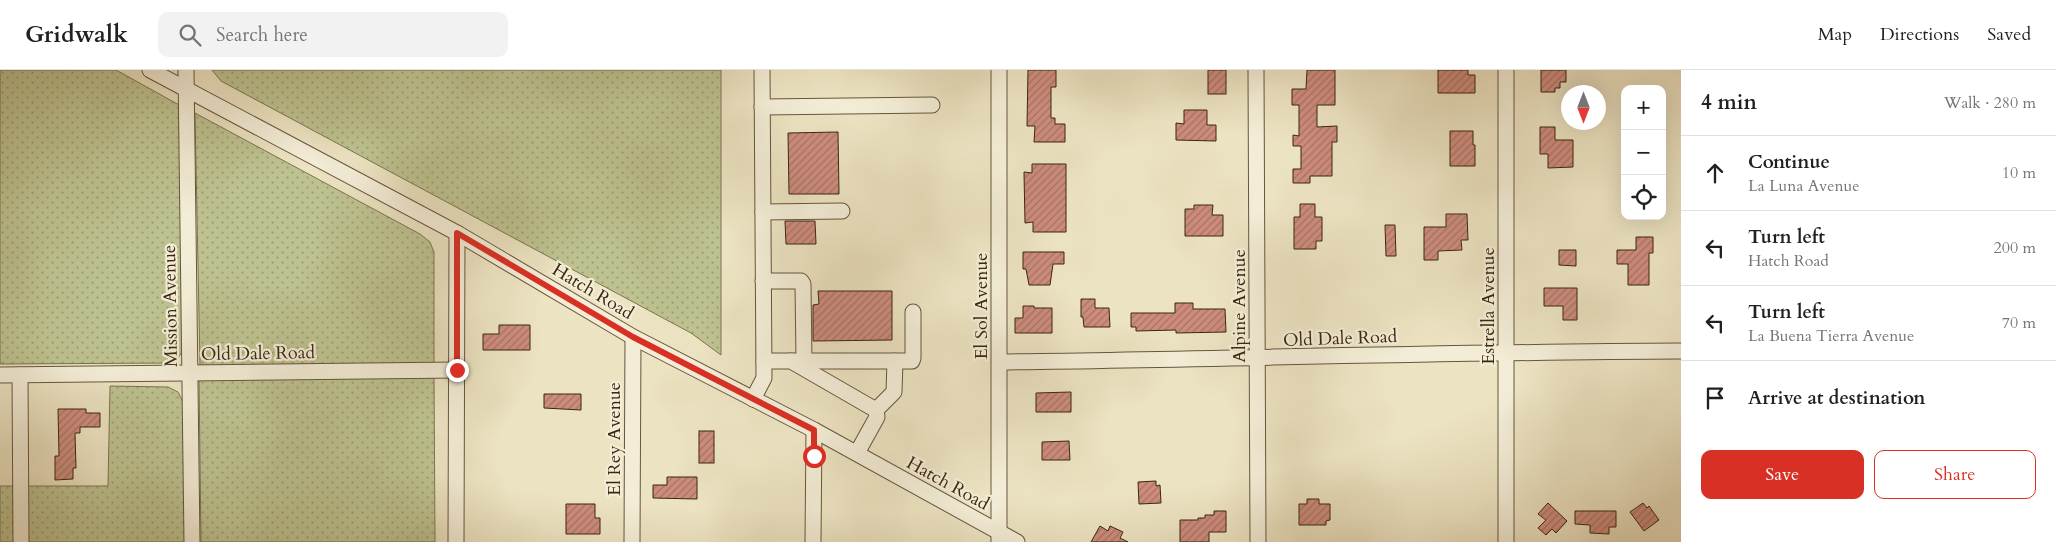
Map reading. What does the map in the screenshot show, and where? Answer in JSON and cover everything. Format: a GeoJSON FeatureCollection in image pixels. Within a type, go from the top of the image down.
{"type":"FeatureCollection","features":[{"type":"Feature","properties":{"kind":"street","name":"Hatch Road"},"geometry":{"type":"LineString","coordinates":[[150,70],[457,233],[633,337],[857,453],[999,537],[1017,542]]}},
{"type":"Feature","properties":{"kind":"street","name":"Mission Avenue"},"geometry":{"type":"LineString","coordinates":[[186,70],[192,542]]}},
{"type":"Feature","properties":{"kind":"street"},"geometry":{"type":"LineString","coordinates":[[752,398],[764,378],[762,70]]}},
{"type":"Feature","properties":{"kind":"street","name":"El Sol Avenue"},"geometry":{"type":"LineString","coordinates":[[999,70],[999,537]]}},
{"type":"Feature","properties":{"kind":"street","name":"Alpine Avenue"},"geometry":{"type":"LineString","coordinates":[[1256,70],[1258,542]]}},
{"type":"Feature","properties":{"kind":"street","name":"Estrella Avenue"},"geometry":{"type":"LineString","coordinates":[[1506,70],[1506,542]]}},
{"type":"Feature","properties":{"kind":"street"},"geometry":{"type":"LineString","coordinates":[[762,107],[932,105]]}},
{"type":"Feature","properties":{"kind":"street"},"geometry":{"type":"LineString","coordinates":[[763,212],[842,211]]}},
{"type":"Feature","properties":{"kind":"street"},"geometry":{"type":"LineString","coordinates":[[456,542],[457,233]]}},
{"type":"Feature","properties":{"kind":"street"},"geometry":{"type":"LineString","coordinates":[[763,281],[800,281],[803,284],[798,361]]}},
{"type":"Feature","properties":{"kind":"street"},"geometry":{"type":"LineString","coordinates":[[764,362],[912,361],[913,312]]}},
{"type":"Feature","properties":{"kind":"street","name":"El Rey Avenue"},"geometry":{"type":"LineString","coordinates":[[632,542],[633,337]]}},
{"type":"Feature","properties":{"kind":"street","name":"Old Dale Road"},"geometry":{"type":"LineString","coordinates":[[1000,362],[1258,359],[1506,352],[1681,351]]}},
{"type":"Feature","properties":{"kind":"street"},"geometry":{"type":"LineString","coordinates":[[798,361],[876,410],[877,416],[857,453]]}},
{"type":"Feature","properties":{"kind":"street"},"geometry":{"type":"LineString","coordinates":[[876,410],[894,392],[895,361]]}},
{"type":"Feature","properties":{"kind":"street","name":"Old Dale Road"},"geometry":{"type":"LineString","coordinates":[[0,375],[457,370]]}},
{"type":"Feature","properties":{"kind":"street"},"geometry":{"type":"LineString","coordinates":[[20,376],[21,542]]}},
{"type":"Feature","properties":{"kind":"street"},"geometry":{"type":"LineString","coordinates":[[813,542],[814,430]]}},
{"type":"Feature","properties":{"kind":"green space"},"geometry":{"type":"Polygon","coordinates":[[[0,70],[116,70],[181,106],[183,351],[174,363],[0,364],[0,70]]]}},
{"type":"Feature","properties":{"kind":"green space"},"geometry":{"type":"Polygon","coordinates":[[[212,70],[721,70],[721,355],[691,333],[221,81],[212,70]]]}},
{"type":"Feature","properties":{"kind":"green space"},"geometry":{"type":"Polygon","coordinates":[[[195,113],[420,234],[430,242],[434,252],[434,365],[200,367],[195,113]]]}},
{"type":"Feature","properties":{"kind":"green space"},"geometry":{"type":"Polygon","coordinates":[[[434,374],[435,542],[201,542],[199,377],[434,374]]]}},
{"type":"Feature","properties":{"kind":"green space"},"geometry":{"type":"Polygon","coordinates":[[[110,386],[168,387],[178,392],[184,404],[185,542],[0,542],[0,486],[108,486],[110,386]]]}},
{"type":"Feature","properties":{"kind":"building"},"geometry":{"type":"Polygon","coordinates":[[[1028,70],[1056,70],[1056,87],[1051,87],[1051,118],[1055,118],[1055,124],[1065,124],[1065,142],[1034,142],[1035,126],[1027,126],[1028,70]]]}},
{"type":"Feature","properties":{"kind":"building"},"geometry":{"type":"Polygon","coordinates":[[[1208,70],[1226,70],[1226,94],[1208,94],[1208,70]]]}},
{"type":"Feature","properties":{"kind":"building"},"geometry":{"type":"Polygon","coordinates":[[[1307,70],[1335,70],[1335,105],[1317,105],[1317,127],[1337,126],[1337,142],[1332,142],[1332,176],[1310,176],[1310,183],[1293,183],[1293,169],[1301,169],[1301,146],[1293,146],[1293,135],[1299,136],[1299,105],[1292,105],[1292,89],[1306,89],[1307,70]]]}},
{"type":"Feature","properties":{"kind":"building"},"geometry":{"type":"Polygon","coordinates":[[[1438,70],[1468,70],[1468,75],[1475,75],[1475,93],[1438,93],[1438,70]]]}},
{"type":"Feature","properties":{"kind":"building"},"geometry":{"type":"Polygon","coordinates":[[[1541,70],[1566,70],[1566,82],[1560,82],[1560,88],[1555,88],[1555,92],[1541,92],[1541,70]]]}},
{"type":"Feature","properties":{"kind":"building"},"geometry":{"type":"Polygon","coordinates":[[[1184,110],[1207,110],[1207,125],[1216,125],[1216,141],[1176,140],[1176,123],[1184,124],[1184,110]]]}},
{"type":"Feature","properties":{"kind":"building"},"geometry":{"type":"Polygon","coordinates":[[[1540,127],[1555,127],[1555,140],[1573,140],[1573,167],[1548,168],[1548,154],[1540,154],[1540,127]]]}},
{"type":"Feature","properties":{"kind":"building"},"geometry":{"type":"Polygon","coordinates":[[[1450,131],[1473,131],[1475,166],[1450,166],[1450,131]]]}},
{"type":"Feature","properties":{"kind":"building"},"geometry":{"type":"Polygon","coordinates":[[[838,132],[839,194],[789,194],[788,133],[838,132]]]}},
{"type":"Feature","properties":{"kind":"building"},"geometry":{"type":"Polygon","coordinates":[[[1032,164],[1066,164],[1066,232],[1033,232],[1033,222],[1025,223],[1024,172],[1032,173],[1032,164]]]}},
{"type":"Feature","properties":{"kind":"building"},"geometry":{"type":"Polygon","coordinates":[[[1300,204],[1315,204],[1315,217],[1322,217],[1322,241],[1316,241],[1316,249],[1294,249],[1294,217],[1300,217],[1300,204]]]}},
{"type":"Feature","properties":{"kind":"building"},"geometry":{"type":"Polygon","coordinates":[[[1194,205],[1213,205],[1212,215],[1223,215],[1223,236],[1185,236],[1185,209],[1194,209],[1194,205]]]}},
{"type":"Feature","properties":{"kind":"building"},"geometry":{"type":"Polygon","coordinates":[[[1446,214],[1467,214],[1468,240],[1461,240],[1462,250],[1438,251],[1438,260],[1424,260],[1424,227],[1446,227],[1446,214]]]}},
{"type":"Feature","properties":{"kind":"building"},"geometry":{"type":"Polygon","coordinates":[[[785,221],[815,221],[816,244],[786,244],[785,221]]]}},
{"type":"Feature","properties":{"kind":"building"},"geometry":{"type":"Polygon","coordinates":[[[1385,225],[1395,225],[1396,256],[1386,256],[1385,225]]]}},
{"type":"Feature","properties":{"kind":"building"},"geometry":{"type":"Polygon","coordinates":[[[1636,237],[1653,237],[1653,253],[1649,253],[1649,285],[1628,285],[1628,264],[1617,264],[1617,250],[1636,250],[1636,237]]]}},
{"type":"Feature","properties":{"kind":"building"},"geometry":{"type":"Polygon","coordinates":[[[1559,250],[1576,250],[1576,266],[1559,265],[1559,250]]]}},
{"type":"Feature","properties":{"kind":"building"},"geometry":{"type":"Polygon","coordinates":[[[1023,252],[1064,252],[1064,264],[1053,264],[1050,285],[1029,285],[1026,269],[1023,269],[1023,252]]]}},
{"type":"Feature","properties":{"kind":"building"},"geometry":{"type":"Polygon","coordinates":[[[1544,288],[1577,288],[1577,320],[1563,320],[1563,306],[1544,306],[1544,288]]]}},
{"type":"Feature","properties":{"kind":"building"},"geometry":{"type":"Polygon","coordinates":[[[818,291],[892,291],[892,340],[813,341],[813,305],[819,304],[818,291]]]}},
{"type":"Feature","properties":{"kind":"building"},"geometry":{"type":"Polygon","coordinates":[[[1081,299],[1095,299],[1095,308],[1109,308],[1110,327],[1084,327],[1083,317],[1081,317],[1081,299]]]}},
{"type":"Feature","properties":{"kind":"building"},"geometry":{"type":"Polygon","coordinates":[[[1175,303],[1193,303],[1193,309],[1225,309],[1226,332],[1176,333],[1176,330],[1136,331],[1136,327],[1131,327],[1131,313],[1175,313],[1175,303]]]}},
{"type":"Feature","properties":{"kind":"building"},"geometry":{"type":"Polygon","coordinates":[[[1023,306],[1052,308],[1052,333],[1015,333],[1015,318],[1023,318],[1023,306]]]}},
{"type":"Feature","properties":{"kind":"building"},"geometry":{"type":"Polygon","coordinates":[[[499,325],[530,325],[530,350],[483,350],[483,334],[499,334],[499,325]]]}},
{"type":"Feature","properties":{"kind":"building"},"geometry":{"type":"Polygon","coordinates":[[[1071,392],[1071,412],[1036,412],[1036,393],[1071,392]]]}},
{"type":"Feature","properties":{"kind":"building"},"geometry":{"type":"Polygon","coordinates":[[[544,394],[581,394],[581,410],[544,408],[544,394]]]}},
{"type":"Feature","properties":{"kind":"building"},"geometry":{"type":"Polygon","coordinates":[[[58,409],[86,409],[86,413],[100,413],[100,427],[80,427],[80,433],[75,433],[76,468],[73,468],[73,479],[55,480],[55,456],[59,456],[58,409]]]}},
{"type":"Feature","properties":{"kind":"building"},"geometry":{"type":"Polygon","coordinates":[[[699,431],[714,431],[714,463],[699,463],[699,431]]]}},
{"type":"Feature","properties":{"kind":"building"},"geometry":{"type":"Polygon","coordinates":[[[1069,441],[1070,460],[1042,460],[1042,442],[1069,441]]]}},
{"type":"Feature","properties":{"kind":"building"},"geometry":{"type":"Polygon","coordinates":[[[667,477],[697,477],[697,499],[653,498],[653,485],[667,485],[667,477]]]}},
{"type":"Feature","properties":{"kind":"building"},"geometry":{"type":"Polygon","coordinates":[[[1156,481],[1156,486],[1160,485],[1161,503],[1139,504],[1138,482],[1156,481]]]}},
{"type":"Feature","properties":{"kind":"building"},"geometry":{"type":"Polygon","coordinates":[[[1307,499],[1319,499],[1319,504],[1330,504],[1330,520],[1326,521],[1326,525],[1299,525],[1299,504],[1307,504],[1307,499]]]}},
{"type":"Feature","properties":{"kind":"building"},"geometry":{"type":"Polygon","coordinates":[[[1548,503],[1567,521],[1556,533],[1552,529],[1546,535],[1538,528],[1546,520],[1538,514],[1548,503]]]}},
{"type":"Feature","properties":{"kind":"building"},"geometry":{"type":"Polygon","coordinates":[[[1643,503],[1647,508],[1649,506],[1659,520],[1644,531],[1630,512],[1643,503]]]}},
{"type":"Feature","properties":{"kind":"building"},"geometry":{"type":"Polygon","coordinates":[[[566,504],[595,504],[595,518],[600,518],[600,534],[566,534],[566,504]]]}},
{"type":"Feature","properties":{"kind":"building"},"geometry":{"type":"Polygon","coordinates":[[[1214,511],[1226,511],[1226,532],[1209,532],[1209,542],[1180,542],[1180,520],[1198,520],[1198,518],[1205,518],[1205,515],[1214,515],[1214,511]]]}},
{"type":"Feature","properties":{"kind":"building"},"geometry":{"type":"Polygon","coordinates":[[[1575,511],[1616,511],[1616,527],[1609,527],[1609,534],[1590,533],[1590,525],[1575,524],[1575,511]]]}},
{"type":"Feature","properties":{"kind":"building"},"geometry":{"type":"Polygon","coordinates":[[[1100,526],[1108,531],[1110,526],[1123,532],[1120,538],[1128,542],[1091,542],[1100,526]]]}},
{"type":"Feature","properties":{"kind":"route"},"geometry":{"type":"LineString","coordinates":[[457,370],[457,233],[633,337],[814,430],[814,456]]}}]}
